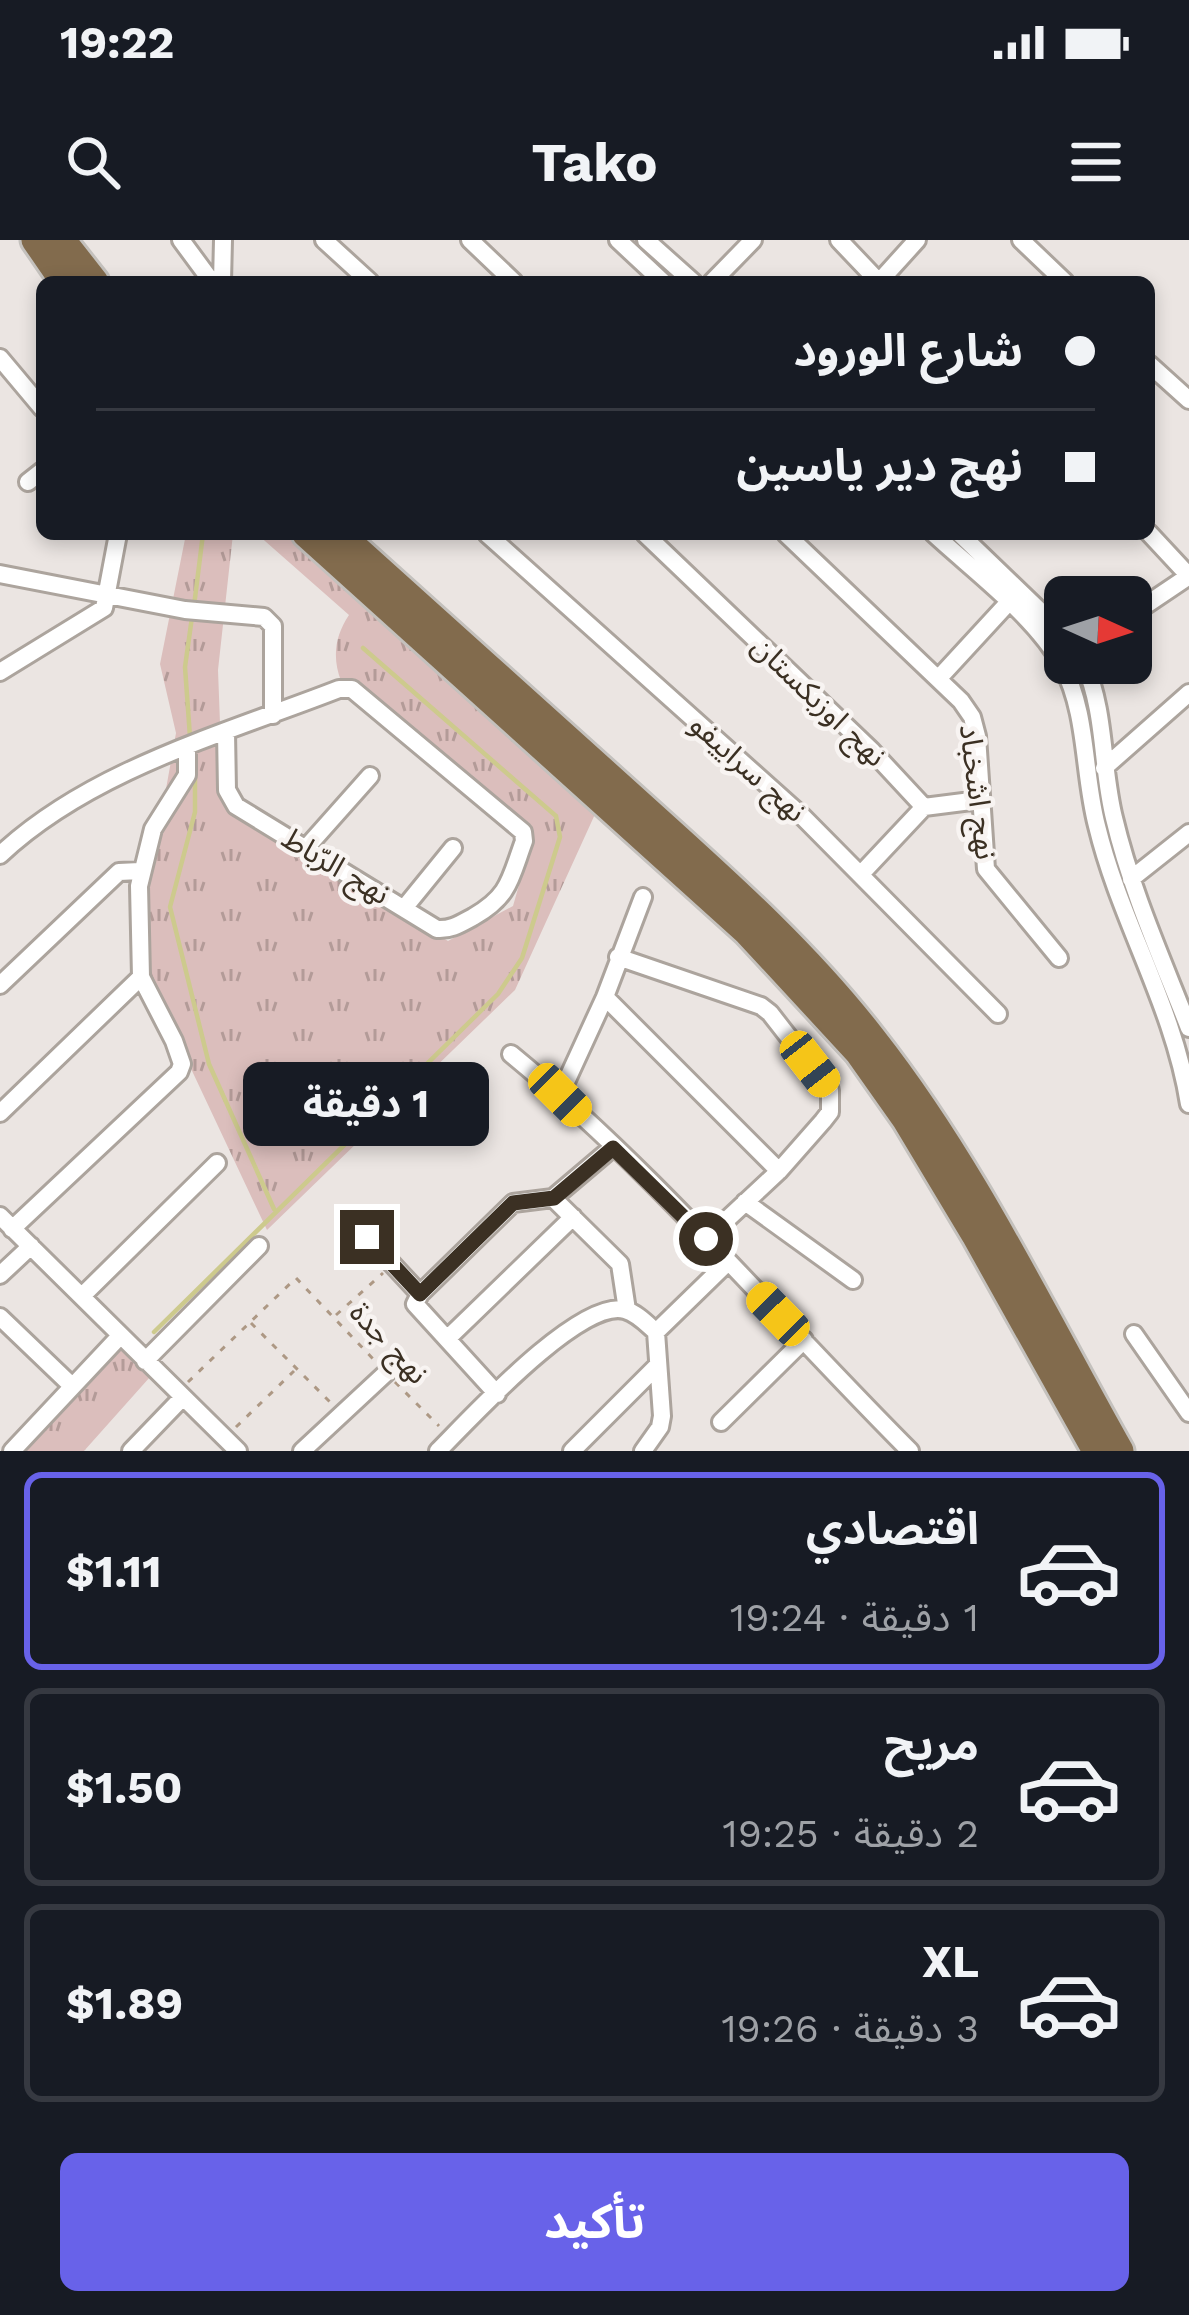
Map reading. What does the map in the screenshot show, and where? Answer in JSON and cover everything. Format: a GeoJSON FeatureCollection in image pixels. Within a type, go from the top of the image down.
{"type":"FeatureCollection","features":[{"type":"Feature","properties":{"kind":"highway"},"geometry":{"type":"LineString","coordinates":[[32,240],[64,258]]}},
{"type":"Feature","properties":{"kind":"highway"},"geometry":{"type":"LineString","coordinates":[[313,540],[747,932],[858,1052],[906,1120],[975,1234],[1096,1451]]}},
{"type":"Feature","properties":{"kind":"highway"},"geometry":{"type":"LineString","coordinates":[[347,540],[699,858],[824,979],[875,1040],[923,1109],[993,1222],[1120,1451]]}},
{"type":"Feature","properties":{"kind":"street"},"geometry":{"type":"LineString","coordinates":[[181,240],[208,276]]}},
{"type":"Feature","properties":{"kind":"street"},"geometry":{"type":"LineString","coordinates":[[222,276],[223,240]]}},
{"type":"Feature","properties":{"kind":"street"},"geometry":{"type":"LineString","coordinates":[[324,240],[363,276]]}},
{"type":"Feature","properties":{"kind":"street"},"geometry":{"type":"LineString","coordinates":[[470,240],[508,276]]}},
{"type":"Feature","properties":{"kind":"street"},"geometry":{"type":"LineString","coordinates":[[618,240],[656,276]]}},
{"type":"Feature","properties":{"kind":"street"},"geometry":{"type":"LineString","coordinates":[[646,240],[686,276]]}},
{"type":"Feature","properties":{"kind":"street"},"geometry":{"type":"LineString","coordinates":[[718,276],[753,240]]}},
{"type":"Feature","properties":{"kind":"street"},"geometry":{"type":"LineString","coordinates":[[839,240],[873,276]]}},
{"type":"Feature","properties":{"kind":"street"},"geometry":{"type":"LineString","coordinates":[[884,276],[917,240]]}},
{"type":"Feature","properties":{"kind":"street"},"geometry":{"type":"LineString","coordinates":[[1029,242],[1060,276]]}},
{"type":"Feature","properties":{"kind":"street"},"geometry":{"type":"LineString","coordinates":[[0,358],[36,401]]}},
{"type":"Feature","properties":{"kind":"street"},"geometry":{"type":"LineString","coordinates":[[1155,369],[1189,400]]}},
{"type":"Feature","properties":{"kind":"street"},"geometry":{"type":"LineString","coordinates":[[1152,601],[1189,576],[1155,539]]}},
{"type":"Feature","properties":{"kind":"street"},"geometry":{"type":"LineString","coordinates":[[0,672],[96,616],[108,596],[117,540]]}},
{"type":"Feature","properties":{"kind":"street","name":"نهج سراييفو"},"geometry":{"type":"LineString","coordinates":[[494,540],[803,817],[998,1014]]}},
{"type":"Feature","properties":{"kind":"street","name":"نهج اوزبكستان"},"geometry":{"type":"LineString","coordinates":[[650,540],[871,750],[924,807]]}},
{"type":"Feature","properties":{"kind":"street","name":"نهج اشخباد"},"geometry":{"type":"LineString","coordinates":[[792,540],[972,717],[986,869],[1059,958]]}},
{"type":"Feature","properties":{"kind":"street"},"geometry":{"type":"LineString","coordinates":[[940,540],[1044,640]]}},
{"type":"Feature","properties":{"kind":"street"},"geometry":{"type":"LineString","coordinates":[[966,540],[1044,615]]}},
{"type":"Feature","properties":{"kind":"street"},"geometry":{"type":"LineString","coordinates":[[0,574],[108,596],[268,619],[273,626],[273,715],[141,765],[28,830],[0,855]]}},
{"type":"Feature","properties":{"kind":"street"},"geometry":{"type":"LineString","coordinates":[[938,679],[1008,603]]}},
{"type":"Feature","properties":{"kind":"street"},"geometry":{"type":"LineString","coordinates":[[1071,684],[1090,792],[1117,896],[1181,1060],[1189,1104]]}},
{"type":"Feature","properties":{"kind":"street"},"geometry":{"type":"LineString","coordinates":[[1091,684],[1104,768],[1131,879],[1189,1028]]}},
{"type":"Feature","properties":{"kind":"street","name":"نهج الرّباط"},"geometry":{"type":"LineString","coordinates":[[226,731],[229,798],[405,908],[444,930],[502,898],[524,841],[523,832],[352,689],[339,689],[273,715]]}},
{"type":"Feature","properties":{"kind":"street"},"geometry":{"type":"LineString","coordinates":[[1104,768],[1189,692]]}},
{"type":"Feature","properties":{"kind":"street"},"geometry":{"type":"LineString","coordinates":[[187,746],[187,775],[153,829],[140,871],[141,976],[174,1041],[182,1064],[179,1072],[6,1222],[232,1445]]}},
{"type":"Feature","properties":{"kind":"street"},"geometry":{"type":"LineString","coordinates":[[306,848],[370,776]]}},
{"type":"Feature","properties":{"kind":"street"},"geometry":{"type":"LineString","coordinates":[[861,874],[924,807],[979,800]]}},
{"type":"Feature","properties":{"kind":"street"},"geometry":{"type":"LineString","coordinates":[[1131,879],[1189,833]]}},
{"type":"Feature","properties":{"kind":"street"},"geometry":{"type":"LineString","coordinates":[[405,908],[453,848]]}},
{"type":"Feature","properties":{"kind":"street"},"geometry":{"type":"LineString","coordinates":[[0,986],[119,872],[140,871]]}},
{"type":"Feature","properties":{"kind":"street"},"geometry":{"type":"LineString","coordinates":[[560,1095],[643,897]]}},
{"type":"Feature","properties":{"kind":"street"},"geometry":{"type":"LineString","coordinates":[[618,957],[760,1006],[830,1090],[830,1112],[779,1171],[706,1239]]}},
{"type":"Feature","properties":{"kind":"street"},"geometry":{"type":"LineString","coordinates":[[1172,984],[1189,969]]}},
{"type":"Feature","properties":{"kind":"street"},"geometry":{"type":"LineString","coordinates":[[0,1113],[141,976]]}},
{"type":"Feature","properties":{"kind":"street"},"geometry":{"type":"LineString","coordinates":[[604,997],[779,1171]]}},
{"type":"Feature","properties":{"kind":"street"},"geometry":{"type":"LineString","coordinates":[[511,1054],[560,1095],[706,1239],[910,1451]]}},
{"type":"Feature","properties":{"kind":"street"},"geometry":{"type":"LineString","coordinates":[[497,1394],[415,1304],[513,1203],[554,1198],[613,1148]]}},
{"type":"Feature","properties":{"kind":"street"},"geometry":{"type":"LineString","coordinates":[[82,1296],[217,1163]]}},
{"type":"Feature","properties":{"kind":"street"},"geometry":{"type":"LineString","coordinates":[[554,1198],[620,1264],[626,1310]]}},
{"type":"Feature","properties":{"kind":"street"},"geometry":{"type":"LineString","coordinates":[[745,1202],[853,1280]]}},
{"type":"Feature","properties":{"kind":"street"},"geometry":{"type":"LineString","coordinates":[[447,1339],[573,1217]]}},
{"type":"Feature","properties":{"kind":"street"},"geometry":{"type":"LineString","coordinates":[[367,1237],[420,1294]]}},
{"type":"Feature","properties":{"kind":"street"},"geometry":{"type":"LineString","coordinates":[[0,1275],[31,1246]]}},
{"type":"Feature","properties":{"kind":"street"},"geometry":{"type":"LineString","coordinates":[[145,1361],[259,1246]]}},
{"type":"Feature","properties":{"kind":"street"},"geometry":{"type":"LineString","coordinates":[[643,1451],[662,1416],[656,1332],[728,1262]]}},
{"type":"Feature","properties":{"kind":"street"},"geometry":{"type":"LineString","coordinates":[[444,1445],[585,1317],[626,1310],[656,1332]]}},
{"type":"Feature","properties":{"kind":"street"},"geometry":{"type":"LineString","coordinates":[[0,1317],[72,1386]]}},
{"type":"Feature","properties":{"kind":"street"},"geometry":{"type":"LineString","coordinates":[[1134,1334],[1189,1413]]}},
{"type":"Feature","properties":{"kind":"street"},"geometry":{"type":"LineString","coordinates":[[0,1438],[12,1451],[120,1336]]}},
{"type":"Feature","properties":{"kind":"street"},"geometry":{"type":"LineString","coordinates":[[721,1422],[804,1340]]}},
{"type":"Feature","properties":{"kind":"street"},"geometry":{"type":"LineString","coordinates":[[572,1451],[658,1365]]}},
{"type":"Feature","properties":{"kind":"street"},"geometry":{"type":"LineString","coordinates":[[302,1451],[386,1373]]}},
{"type":"Feature","properties":{"kind":"street"},"geometry":{"type":"LineString","coordinates":[[141,1448],[180,1394]]}},
{"type":"Feature","properties":{"kind":"path"},"geometry":{"type":"LineString","coordinates":[[334,1316],[392,1264]]}},
{"type":"Feature","properties":{"kind":"path","name":"نهج جدة"},"geometry":{"type":"LineString","coordinates":[[249,1322],[296,1278],[386,1373],[444,1445]]}},
{"type":"Feature","properties":{"kind":"path"},"geometry":{"type":"LineString","coordinates":[[180,1394],[249,1322],[342,1414]]}},
{"type":"Feature","properties":{"kind":"path"},"geometry":{"type":"LineString","coordinates":[[232,1445],[295,1370]]}},
{"type":"Feature","properties":{"kind":"green space"},"geometry":{"type":"Polygon","coordinates":[[[185,540],[232,540],[218,670],[223,803],[448,941],[513,906],[533,836],[357,680],[341,681],[336,647],[349,615],[264,540],[298,540],[596,812],[515,990],[267,1230],[145,971],[149,884],[176,733],[160,664],[185,540]]]}},
{"type":"Feature","properties":{"kind":"green space"},"geometry":{"type":"Polygon","coordinates":[[[119,1346],[150,1377],[84,1451],[22,1451],[119,1346]]]}},
{"type":"Feature","properties":{"kind":"waterway"},"geometry":{"type":"LineString","coordinates":[[194,606],[202,540]]}},
{"type":"Feature","properties":{"kind":"waterway"},"geometry":{"type":"LineString","coordinates":[[190,737],[185,667],[192,617]]}},
{"type":"Feature","properties":{"kind":"waterway"},"geometry":{"type":"LineString","coordinates":[[154,1332],[498,994],[522,958],[560,837],[556,816],[363,648]]}},
{"type":"Feature","properties":{"kind":"waterway"},"geometry":{"type":"LineString","coordinates":[[195,772],[195,812],[170,907],[209,1064],[274,1209]]}},
{"type":"Feature","properties":{"kind":"route"},"geometry":{"type":"LineString","coordinates":[[367,1237],[420,1294],[513,1203],[554,1198],[613,1148],[706,1239]]}}]}
